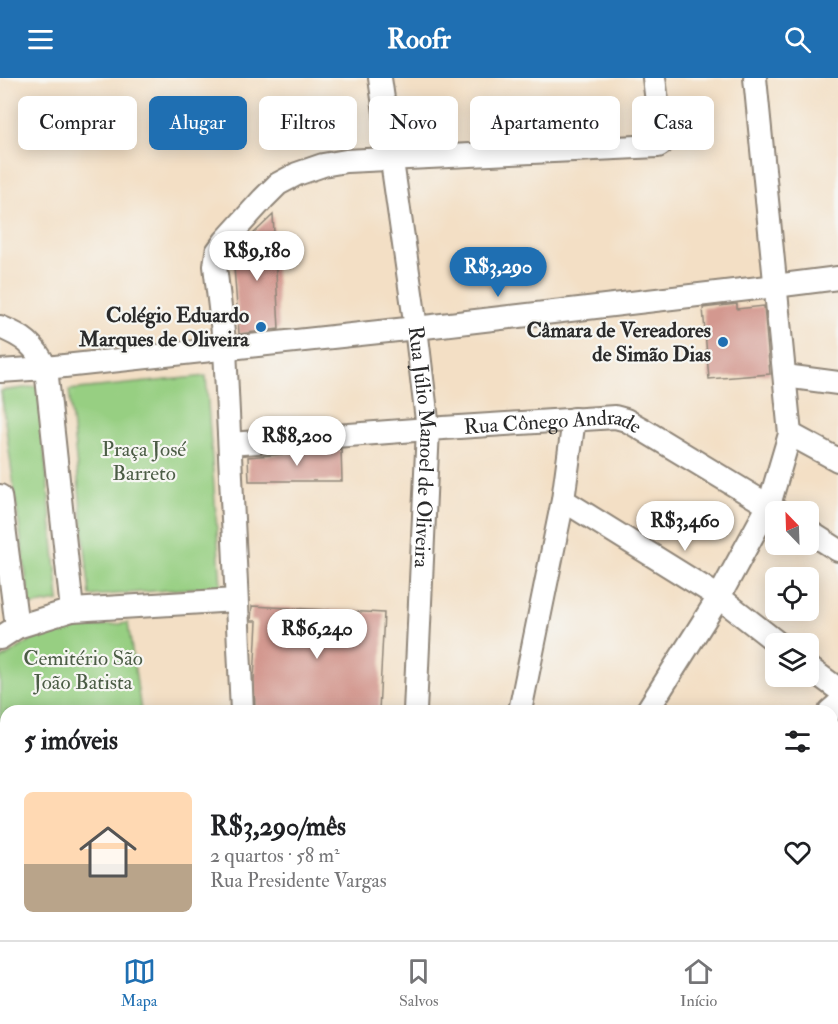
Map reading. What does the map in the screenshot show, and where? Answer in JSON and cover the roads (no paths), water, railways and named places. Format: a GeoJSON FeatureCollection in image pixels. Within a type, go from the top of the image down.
{"type":"FeatureCollection","features":[{"type":"Feature","properties":{"kind":"street","name":"Rua Júlio Manoel de Oliveira"},"geometry":{"type":"LineString","coordinates":[[380,78],[428,429],[415,705]]}},
{"type":"Feature","properties":{"kind":"street"},"geometry":{"type":"LineString","coordinates":[[242,705],[225,349],[215,266],[217,252],[278,184],[297,174],[323,165],[346,161],[658,146],[663,140],[654,78]]}},
{"type":"Feature","properties":{"kind":"street"},"geometry":{"type":"LineString","coordinates":[[755,78],[790,434],[776,501]]}},
{"type":"Feature","properties":{"kind":"street"},"geometry":{"type":"LineString","coordinates":[[0,371],[416,328],[838,278]]}},
{"type":"Feature","properties":{"kind":"street"},"geometry":{"type":"LineString","coordinates":[[0,327],[30,343],[40,355],[46,368],[72,610]]}},
{"type":"Feature","properties":{"kind":"street"},"geometry":{"type":"LineString","coordinates":[[785,376],[838,383]]}},
{"type":"Feature","properties":{"kind":"street","name":"Rua Cônego Andrade"},"geometry":{"type":"LineString","coordinates":[[230,444],[615,417],[626,420],[765,503]]}},
{"type":"Feature","properties":{"kind":"street"},"geometry":{"type":"LineString","coordinates":[[521,705],[563,500],[574,419]]}},
{"type":"Feature","properties":{"kind":"street"},"geometry":{"type":"LineString","coordinates":[[790,434],[838,460]]}},
{"type":"Feature","properties":{"kind":"street"},"geometry":{"type":"LineString","coordinates":[[0,496],[9,632],[72,610],[236,600]]}},
{"type":"Feature","properties":{"kind":"street"},"geometry":{"type":"LineString","coordinates":[[563,500],[719,597],[765,633]]}},
{"type":"Feature","properties":{"kind":"street"},"geometry":{"type":"LineString","coordinates":[[651,705],[765,523]]}},
{"type":"Feature","properties":{"kind":"street"},"geometry":{"type":"LineString","coordinates":[[819,538],[838,550]]}},
{"type":"Feature","properties":{"kind":"street"},"geometry":{"type":"LineString","coordinates":[[819,675],[838,689]]}},
{"type":"Feature","properties":{"kind":"place","name":"Colégio Eduardo Marques de Oliveira"},"geometry":{"type":"Point","coordinates":[261,327]}},
{"type":"Feature","properties":{"kind":"place","name":"Câmara de Vereadores de Simão Dias"},"geometry":{"type":"Point","coordinates":[723,342]}},
{"type":"Feature","properties":{"kind":"park label","name":"Praça José Barreto"},"geometry":{"type":"Point","coordinates":[144,461]}},
{"type":"Feature","properties":{"kind":"park label","name":"Cemitério São João Batista"},"geometry":{"type":"Point","coordinates":[83,670]}}]}
